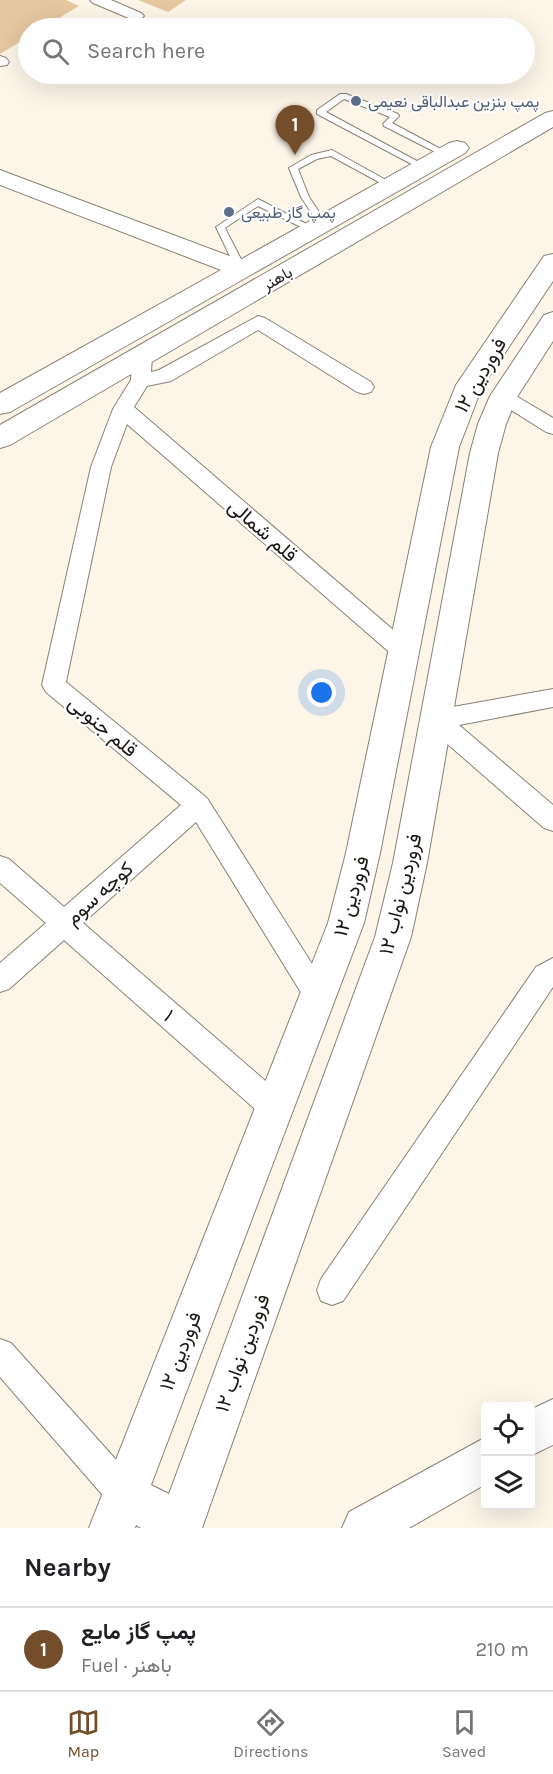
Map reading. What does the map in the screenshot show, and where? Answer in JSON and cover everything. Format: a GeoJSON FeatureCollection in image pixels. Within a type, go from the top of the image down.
{"type":"FeatureCollection","features":[{"type":"Feature","properties":{"kind":"main road","name":"باهنر"},"geometry":{"type":"LineString","coordinates":[[0,405],[553,94]]}},
{"type":"Feature","properties":{"kind":"main road","name":"باهنر"},"geometry":{"type":"LineString","coordinates":[[0,438],[142,368],[553,118]]}},
{"type":"Feature","properties":{"kind":"main road"},"geometry":{"type":"LineString","coordinates":[[0,177],[241,269]]}},
{"type":"Feature","properties":{"kind":"main road","name":"۱۲ فروردین"},"geometry":{"type":"LineString","coordinates":[[119,1512],[345,923],[404,652],[445,447],[456,415],[470,385],[553,261]]}},
{"type":"Feature","properties":{"kind":"main road","name":"۱۲ فروردین نواب"},"geometry":{"type":"LineString","coordinates":[[187,1527],[393,937],[410,863],[484,453],[492,424],[504,396],[553,321]]}},
{"type":"Feature","properties":{"kind":"main road"},"geometry":{"type":"LineString","coordinates":[[535,1432],[553,1421]]}},
{"type":"Feature","properties":{"kind":"main road"},"geometry":{"type":"LineString","coordinates":[[365,1528],[481,1462]]}},
{"type":"Feature","properties":{"kind":"main road"},"geometry":{"type":"LineString","coordinates":[[119,1512],[187,1527]]}},
{"type":"Feature","properties":{"kind":"street"},"geometry":{"type":"LineString","coordinates":[[98,0],[136,16]]}},
{"type":"Feature","properties":{"kind":"street"},"geometry":{"type":"LineString","coordinates":[[123,409],[142,368],[164,376],[258,322],[364,387]]}},
{"type":"Feature","properties":{"kind":"street"},"geometry":{"type":"LineString","coordinates":[[504,396],[553,427]]}},
{"type":"Feature","properties":{"kind":"street","name":"قلم شمالی"},"geometry":{"type":"LineString","coordinates":[[123,409],[404,652]]}},
{"type":"Feature","properties":{"kind":"street","name":"قلم جنوبی"},"geometry":{"type":"LineString","coordinates":[[123,409],[101,467],[54,686],[198,805],[317,995]]}},
{"type":"Feature","properties":{"kind":"street"},"geometry":{"type":"LineString","coordinates":[[436,720],[553,698]]}},
{"type":"Feature","properties":{"kind":"street"},"geometry":{"type":"LineString","coordinates":[[436,720],[553,820]]}},
{"type":"Feature","properties":{"kind":"street","name":"کوچه سوم"},"geometry":{"type":"LineString","coordinates":[[0,981],[198,805]]}},
{"type":"Feature","properties":{"kind":"street","name":"۱"},"geometry":{"type":"LineString","coordinates":[[0,867],[274,1107]]}},
{"type":"Feature","properties":{"kind":"street"},"geometry":{"type":"LineString","coordinates":[[332,1290],[545,976],[553,970]]}},
{"type":"Feature","properties":{"kind":"street"},"geometry":{"type":"LineString","coordinates":[[0,1354],[119,1512]]}},
{"type":"Feature","properties":{"kind":"lane"},"geometry":{"type":"LineString","coordinates":[[424,167],[320,112],[343,96],[395,116],[387,124],[446,154]]}},
{"type":"Feature","properties":{"kind":"lane"},"geometry":{"type":"LineString","coordinates":[[317,226],[293,168],[314,157],[332,153],[391,185]]}},
{"type":"Feature","properties":{"kind":"lane"},"geometry":{"type":"LineString","coordinates":[[241,269],[220,227],[258,202],[317,226]]}},
{"type":"Feature","properties":{"kind":"building"},"geometry":{"type":"Polygon","coordinates":[[[0,0],[66,0],[79,6],[59,18],[18,18],[18,43],[0,54],[0,0]]]}},
{"type":"Feature","properties":{"kind":"building"},"geometry":{"type":"Polygon","coordinates":[[[138,0],[186,0],[168,12],[138,0]]]}},
{"type":"Feature","properties":{"kind":"place","name":"پمپ بنزین عبدالباقی نعیمی"},"geometry":{"type":"Point","coordinates":[356,101]}},
{"type":"Feature","properties":{"kind":"place","name":"پمپ گاز مایع"},"geometry":{"type":"Point","coordinates":[295,155]}},
{"type":"Feature","properties":{"kind":"place","name":"پمپ گاز طبیعی"},"geometry":{"type":"Point","coordinates":[229,212]}}]}
